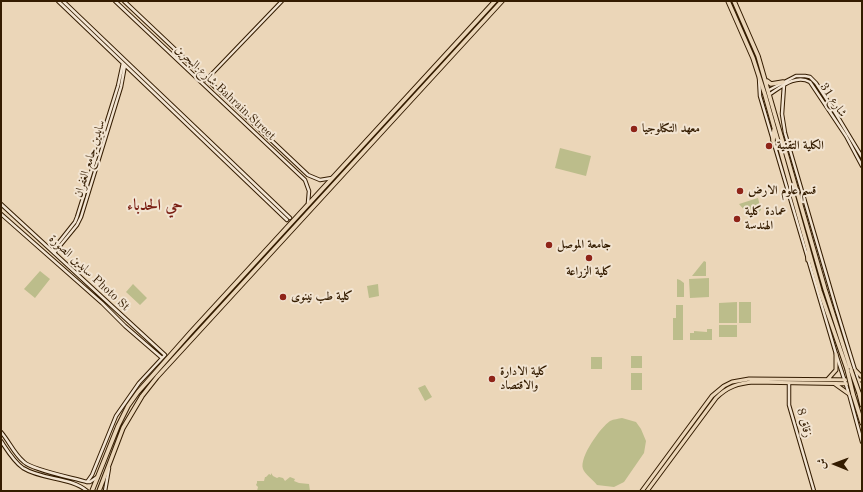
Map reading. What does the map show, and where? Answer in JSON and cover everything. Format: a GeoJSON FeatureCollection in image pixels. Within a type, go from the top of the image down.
{"type":"FeatureCollection","features":[{"type":"Feature","properties":{"kind":"highway"},"geometry":{"type":"LineString","coordinates":[[92,491],[118,426],[128,406],[145,383],[248,271],[300,210],[308,204],[353,156],[495,1]]}},
{"type":"Feature","properties":{"kind":"highway"},"geometry":{"type":"LineString","coordinates":[[99,491],[123,428],[142,396],[232,296],[309,216],[404,108],[483,26],[502,1]]}},
{"type":"Feature","properties":{"kind":"highway"},"geometry":{"type":"LineString","coordinates":[[728,1],[747,41],[759,75],[820,291],[860,393],[862,405]]}},
{"type":"Feature","properties":{"kind":"highway"},"geometry":{"type":"LineString","coordinates":[[734,1],[752,40],[784,139],[851,370],[851,394],[862,423]]}},
{"type":"Feature","properties":{"kind":"highway"},"geometry":{"type":"LineString","coordinates":[[765,79],[771,84],[785,83]]}},
{"type":"Feature","properties":{"kind":"highway"},"geometry":{"type":"LineString","coordinates":[[400,104],[404,108]]}},
{"type":"Feature","properties":{"kind":"highway"},"geometry":{"type":"LineString","coordinates":[[773,141],[774,127]]}},
{"type":"Feature","properties":{"kind":"highway"},"geometry":{"type":"LineString","coordinates":[[349,153],[353,156]]}},
{"type":"Feature","properties":{"kind":"highway"},"geometry":{"type":"LineString","coordinates":[[808,260],[809,250]]}},
{"type":"Feature","properties":{"kind":"highway"},"geometry":{"type":"LineString","coordinates":[[244,268],[248,271]]}},
{"type":"Feature","properties":{"kind":"highway"},"geometry":{"type":"LineString","coordinates":[[228,293],[232,296]]}},
{"type":"Feature","properties":{"kind":"highway"},"geometry":{"type":"LineString","coordinates":[[184,334],[191,332]]}},
{"type":"Feature","properties":{"kind":"highway"},"geometry":{"type":"LineString","coordinates":[[141,380],[145,383]]}},
{"type":"Feature","properties":{"kind":"highway"},"geometry":{"type":"LineString","coordinates":[[118,426],[123,428]]}},
{"type":"Feature","properties":{"kind":"highway"},"geometry":{"type":"LineString","coordinates":[[97,464],[102,465]]}},
{"type":"Feature","properties":{"kind":"main road"},"geometry":{"type":"LineString","coordinates":[[828,379],[836,370],[836,354]]}},
{"type":"Feature","properties":{"kind":"main road"},"geometry":{"type":"LineString","coordinates":[[851,370],[861,379]]}},
{"type":"Feature","properties":{"kind":"main road"},"geometry":{"type":"LineString","coordinates":[[648,491],[674,450],[712,396],[724,386],[732,382],[753,378],[861,379]]}},
{"type":"Feature","properties":{"kind":"main road"},"geometry":{"type":"LineString","coordinates":[[642,491],[716,398],[726,389],[746,382],[861,384]]}},
{"type":"Feature","properties":{"kind":"main road"},"geometry":{"type":"LineString","coordinates":[[835,384],[851,394]]}},
{"type":"Feature","properties":{"kind":"street"},"geometry":{"type":"LineString","coordinates":[[58,1],[288,219]]}},
{"type":"Feature","properties":{"kind":"street"},"geometry":{"type":"LineString","coordinates":[[63,1],[86,27]]}},
{"type":"Feature","properties":{"kind":"street","name":"شارع البحرين Bahrain Street"},"geometry":{"type":"LineString","coordinates":[[115,1],[305,180],[309,190],[308,204]]}},
{"type":"Feature","properties":{"kind":"street","name":"شارع البحرين Bahrain Street"},"geometry":{"type":"LineString","coordinates":[[124,1],[308,175],[317,179],[332,178]]}},
{"type":"Feature","properties":{"kind":"street"},"geometry":{"type":"LineString","coordinates":[[206,80],[282,1]]}},
{"type":"Feature","properties":{"kind":"street"},"geometry":{"type":"LineString","coordinates":[[158,40],[162,36]]}},
{"type":"Feature","properties":{"kind":"street","name":"سايدين جامع الغفران"},"geometry":{"type":"LineString","coordinates":[[53,252],[77,225],[81,217],[121,87],[125,63]]}},
{"type":"Feature","properties":{"kind":"street"},"geometry":{"type":"LineString","coordinates":[[759,75],[760,96],[836,354],[844,379],[851,394],[862,442]]}},
{"type":"Feature","properties":{"kind":"street","name":"شارع 31"},"geometry":{"type":"LineString","coordinates":[[769,92],[800,75],[810,77],[822,92],[862,157]]}},
{"type":"Feature","properties":{"kind":"street"},"geometry":{"type":"LineString","coordinates":[[807,80],[810,77]]}},
{"type":"Feature","properties":{"kind":"street","name":"شارع 31"},"geometry":{"type":"LineString","coordinates":[[785,83],[796,80],[807,80],[813,85],[846,136],[862,166]]}},
{"type":"Feature","properties":{"kind":"street"},"geometry":{"type":"LineString","coordinates":[[784,139],[782,114],[785,83]]}},
{"type":"Feature","properties":{"kind":"street"},"geometry":{"type":"LineString","coordinates":[[819,95],[822,92]]}},
{"type":"Feature","properties":{"kind":"street","name":"سايدين الصورة Photo St"},"geometry":{"type":"LineString","coordinates":[[1,204],[165,355],[162,358],[1,214]]}},
{"type":"Feature","properties":{"kind":"street"},"geometry":{"type":"LineString","coordinates":[[33,242],[37,237]]}},
{"type":"Feature","properties":{"kind":"street"},"geometry":{"type":"LineString","coordinates":[[67,272],[70,268]]}},
{"type":"Feature","properties":{"kind":"street"},"geometry":{"type":"LineString","coordinates":[[87,482],[97,464],[116,416],[141,380],[162,358]]}},
{"type":"Feature","properties":{"kind":"street"},"geometry":{"type":"LineString","coordinates":[[860,393],[861,379]]}},
{"type":"Feature","properties":{"kind":"street","name":"زقاق 8"},"geometry":{"type":"LineString","coordinates":[[789,383],[789,405],[814,491]]}},
{"type":"Feature","properties":{"kind":"street"},"geometry":{"type":"LineString","coordinates":[[1,432],[21,459],[30,466],[87,482],[94,480],[98,475]]}},
{"type":"Feature","properties":{"kind":"street"},"geometry":{"type":"LineString","coordinates":[[1,441],[21,466],[27,470],[74,484],[87,491]]}},
{"type":"Feature","properties":{"kind":"street"},"geometry":{"type":"LineString","coordinates":[[105,491],[112,457]]}},
{"type":"Feature","properties":{"kind":"street"},"geometry":{"type":"LineString","coordinates":[[27,470],[30,466]]}},
{"type":"Feature","properties":{"kind":"green space"},"geometry":{"type":"Polygon","coordinates":[[[560,148],[591,156],[586,176],[555,168],[560,148]]]}},
{"type":"Feature","properties":{"kind":"green space"},"geometry":{"type":"Polygon","coordinates":[[[758,198],[761,210],[755,216],[753,210],[746,212],[739,204],[758,198]]]}},
{"type":"Feature","properties":{"kind":"green space"},"geometry":{"type":"Polygon","coordinates":[[[704,261],[706,262],[706,276],[692,276],[704,261]]]}},
{"type":"Feature","properties":{"kind":"green space"},"geometry":{"type":"Polygon","coordinates":[[[40,271],[50,279],[35,298],[24,289],[40,271]]]}},
{"type":"Feature","properties":{"kind":"green space"},"geometry":{"type":"Polygon","coordinates":[[[709,278],[709,297],[690,298],[689,279],[709,278]]]}},
{"type":"Feature","properties":{"kind":"green space"},"geometry":{"type":"Polygon","coordinates":[[[677,279],[684,283],[684,297],[677,297],[677,279]]]}},
{"type":"Feature","properties":{"kind":"green space"},"geometry":{"type":"Polygon","coordinates":[[[133,284],[147,298],[140,305],[126,292],[133,284]]]}},
{"type":"Feature","properties":{"kind":"green space"},"geometry":{"type":"Polygon","coordinates":[[[378,284],[379,296],[369,298],[367,286],[378,284]]]}},
{"type":"Feature","properties":{"kind":"green space"},"geometry":{"type":"Polygon","coordinates":[[[737,302],[737,323],[719,323],[719,303],[737,302]]]}},
{"type":"Feature","properties":{"kind":"green space"},"geometry":{"type":"Polygon","coordinates":[[[739,302],[751,302],[751,323],[739,323],[739,302]]]}},
{"type":"Feature","properties":{"kind":"green space"},"geometry":{"type":"Polygon","coordinates":[[[676,305],[683,305],[683,340],[673,340],[673,318],[676,318],[676,305]]]}},
{"type":"Feature","properties":{"kind":"green space"},"geometry":{"type":"Polygon","coordinates":[[[719,325],[737,325],[737,337],[719,337],[719,325]]]}},
{"type":"Feature","properties":{"kind":"green space"},"geometry":{"type":"Polygon","coordinates":[[[707,329],[712,329],[712,340],[690,340],[690,333],[694,333],[694,331],[707,332],[707,329]]]}},
{"type":"Feature","properties":{"kind":"green space"},"geometry":{"type":"Polygon","coordinates":[[[631,356],[642,356],[642,368],[631,368],[631,356]]]}},
{"type":"Feature","properties":{"kind":"green space"},"geometry":{"type":"Polygon","coordinates":[[[591,357],[602,357],[602,369],[591,369],[591,357]]]}},
{"type":"Feature","properties":{"kind":"green space"},"geometry":{"type":"Polygon","coordinates":[[[631,373],[642,373],[642,390],[631,390],[631,373]]]}},
{"type":"Feature","properties":{"kind":"green space"},"geometry":{"type":"Polygon","coordinates":[[[425,385],[432,397],[425,401],[418,388],[425,385]]]}},
{"type":"Feature","properties":{"kind":"green space"},"geometry":{"type":"Polygon","coordinates":[[[622,418],[636,422],[641,429],[646,441],[644,453],[624,482],[614,487],[597,485],[583,469],[584,457],[596,436],[606,424],[612,420],[622,418]]]}},
{"type":"Feature","properties":{"kind":"green space"},"geometry":{"type":"Polygon","coordinates":[[[271,473],[277,478],[283,478],[285,481],[290,477],[299,483],[309,484],[310,491],[257,491],[257,481],[264,481],[265,477],[269,474],[271,475],[271,473]]]}},
{"type":"Feature","properties":{"kind":"place","name":"معهد التكنلوجيا"},"geometry":{"type":"Point","coordinates":[634,129]}},
{"type":"Feature","properties":{"kind":"place","name":"الكلية التقنية"},"geometry":{"type":"Point","coordinates":[769,146]}},
{"type":"Feature","properties":{"kind":"place","name":"قسم علوم الارض"},"geometry":{"type":"Point","coordinates":[740,191]}},
{"type":"Feature","properties":{"kind":"place","name":"عمادة كلية الهندسة"},"geometry":{"type":"Point","coordinates":[737,219]}},
{"type":"Feature","properties":{"kind":"place","name":"جامعة الموصل"},"geometry":{"type":"Point","coordinates":[549,245]}},
{"type":"Feature","properties":{"kind":"place","name":"كلية الزراعة"},"geometry":{"type":"Point","coordinates":[589,258]}},
{"type":"Feature","properties":{"kind":"place","name":"كلية طب نينوى"},"geometry":{"type":"Point","coordinates":[283,297]}},
{"type":"Feature","properties":{"kind":"place","name":"كلية الادارة والاقتصاد"},"geometry":{"type":"Point","coordinates":[492,379]}},
{"type":"Feature","properties":{"kind":"district","name":"حي الحدباء"},"geometry":{"type":"Point","coordinates":[155,206]}}]}
